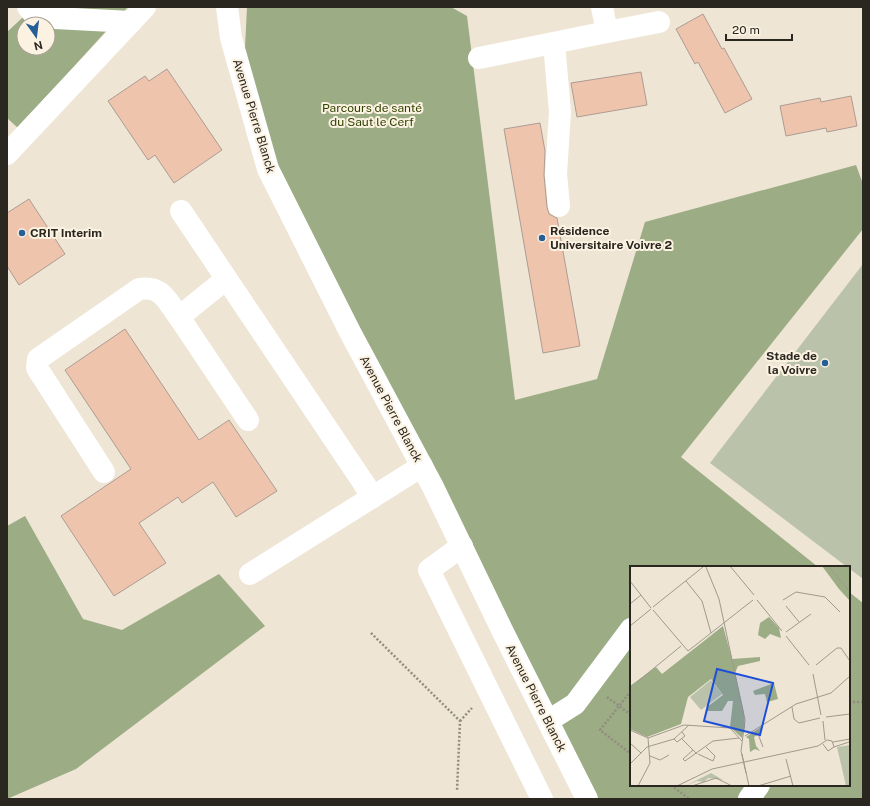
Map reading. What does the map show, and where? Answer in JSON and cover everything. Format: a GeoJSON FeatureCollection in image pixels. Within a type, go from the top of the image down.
{"type":"FeatureCollection","features":[{"type":"Feature","properties":{"kind":"street"},"geometry":{"type":"LineString","coordinates":[[28,7],[36,17],[138,14]]}},
{"type":"Feature","properties":{"kind":"street","name":"Avenue Pierre Blanck"},"geometry":{"type":"LineString","coordinates":[[227,7],[231,38],[268,169],[350,332],[422,466],[587,799]]}},
{"type":"Feature","properties":{"kind":"street"},"geometry":{"type":"LineString","coordinates":[[602,7],[607,32]]}},
{"type":"Feature","properties":{"kind":"street"},"geometry":{"type":"LineString","coordinates":[[10,146],[138,14]]}},
{"type":"Feature","properties":{"kind":"street"},"geometry":{"type":"LineString","coordinates":[[479,58],[659,22]]}},
{"type":"Feature","properties":{"kind":"street"},"geometry":{"type":"LineString","coordinates":[[554,43],[560,112],[556,174],[558,206]]}},
{"type":"Feature","properties":{"kind":"street"},"geometry":{"type":"LineString","coordinates":[[181,211],[373,497]]}},
{"type":"Feature","properties":{"kind":"street"},"geometry":{"type":"LineString","coordinates":[[179,317],[226,279]]}},
{"type":"Feature","properties":{"kind":"street"},"geometry":{"type":"LineString","coordinates":[[104,472],[37,368],[38,359],[140,289],[150,288],[161,292],[248,420]]}},
{"type":"Feature","properties":{"kind":"street"},"geometry":{"type":"LineString","coordinates":[[250,574],[422,466]]}},
{"type":"Feature","properties":{"kind":"street"},"geometry":{"type":"LineString","coordinates":[[462,546],[429,570],[542,799]]}},
{"type":"Feature","properties":{"kind":"street"},"geometry":{"type":"LineString","coordinates":[[548,721],[575,704],[630,630]]}},
{"type":"Feature","properties":{"kind":"street"},"geometry":{"type":"LineString","coordinates":[[749,799],[758,786]]}},
{"type":"Feature","properties":{"kind":"path"},"geometry":{"type":"LineString","coordinates":[[371,633],[460,721],[457,791]]}},
{"type":"Feature","properties":{"kind":"path"},"geometry":{"type":"LineString","coordinates":[[590,683],[630,714]]}},
{"type":"Feature","properties":{"kind":"path"},"geometry":{"type":"LineString","coordinates":[[630,692],[600,730],[630,753]]}},
{"type":"Feature","properties":{"kind":"path"},"geometry":{"type":"LineString","coordinates":[[850,702],[863,702]]}},
{"type":"Feature","properties":{"kind":"path"},"geometry":{"type":"LineString","coordinates":[[672,786],[689,799]]}},
{"type":"Feature","properties":{"kind":"green space"},"geometry":{"type":"Polygon","coordinates":[[[34,7],[128,7],[18,128],[7,118],[7,32],[16,24],[16,56],[56,56],[56,16],[24,16],[34,7]]]}},
{"type":"Feature","properties":{"kind":"green space","name":"Parcours de santé du Saut le Cerf"},"geometry":{"type":"Polygon","coordinates":[[[247,7],[451,7],[467,16],[515,400],[597,379],[645,222],[856,165],[863,184],[863,229],[681,457],[817,566],[630,566],[630,786],[850,786],[850,593],[863,603],[863,799],[590,799],[309,263],[244,68],[247,7]]]}},
{"type":"Feature","properties":{"kind":"green space","name":"Stade de la Voivre"},"geometry":{"type":"Polygon","coordinates":[[[863,264],[863,579],[850,569],[850,566],[846,566],[710,463],[863,264]]]}},
{"type":"Feature","properties":{"kind":"green space"},"geometry":{"type":"Polygon","coordinates":[[[25,516],[83,619],[122,630],[219,574],[265,626],[76,769],[7,799],[7,526],[25,516]]]}},
{"type":"Feature","properties":{"kind":"building"},"geometry":{"type":"Polygon","coordinates":[[[703,14],[722,49],[724,48],[752,99],[725,113],[698,62],[695,64],[676,29],[703,14]]]}},
{"type":"Feature","properties":{"kind":"building"},"geometry":{"type":"Polygon","coordinates":[[[167,69],[222,150],[174,183],[155,155],[148,160],[108,101],[145,76],[149,81],[167,69]]]}},
{"type":"Feature","properties":{"kind":"building"},"geometry":{"type":"Polygon","coordinates":[[[641,72],[647,105],[577,117],[571,83],[641,72]]]}},
{"type":"Feature","properties":{"kind":"building"},"geometry":{"type":"Polygon","coordinates":[[[851,96],[857,126],[827,132],[826,128],[786,136],[780,106],[820,98],[821,102],[851,96]]]}},
{"type":"Feature","properties":{"kind":"building","name":"Résidence Universitaire Voivre 2"},"geometry":{"type":"Polygon","coordinates":[[[540,123],[545,151],[544,175],[547,207],[549,214],[557,218],[580,346],[543,353],[504,129],[540,123]]]}},
{"type":"Feature","properties":{"kind":"building"},"geometry":{"type":"Polygon","coordinates":[[[29,199],[65,254],[19,285],[7,266],[7,213],[29,199]]]}},
{"type":"Feature","properties":{"kind":"building"},"geometry":{"type":"Polygon","coordinates":[[[125,329],[199,440],[229,420],[277,491],[236,517],[213,482],[182,503],[178,497],[139,523],[166,563],[114,596],[61,516],[131,469],[65,370],[125,329]]]}},
{"type":"Feature","properties":{"kind":"place","name":"CRIT Interim"},"geometry":{"type":"Point","coordinates":[22,233]}},
{"type":"Feature","properties":{"kind":"place","name":"Résidence Universitaire Voivre 2"},"geometry":{"type":"Point","coordinates":[542,238]}},
{"type":"Feature","properties":{"kind":"place","name":"Stade de la Voivre"},"geometry":{"type":"Point","coordinates":[825,363]}}]}
